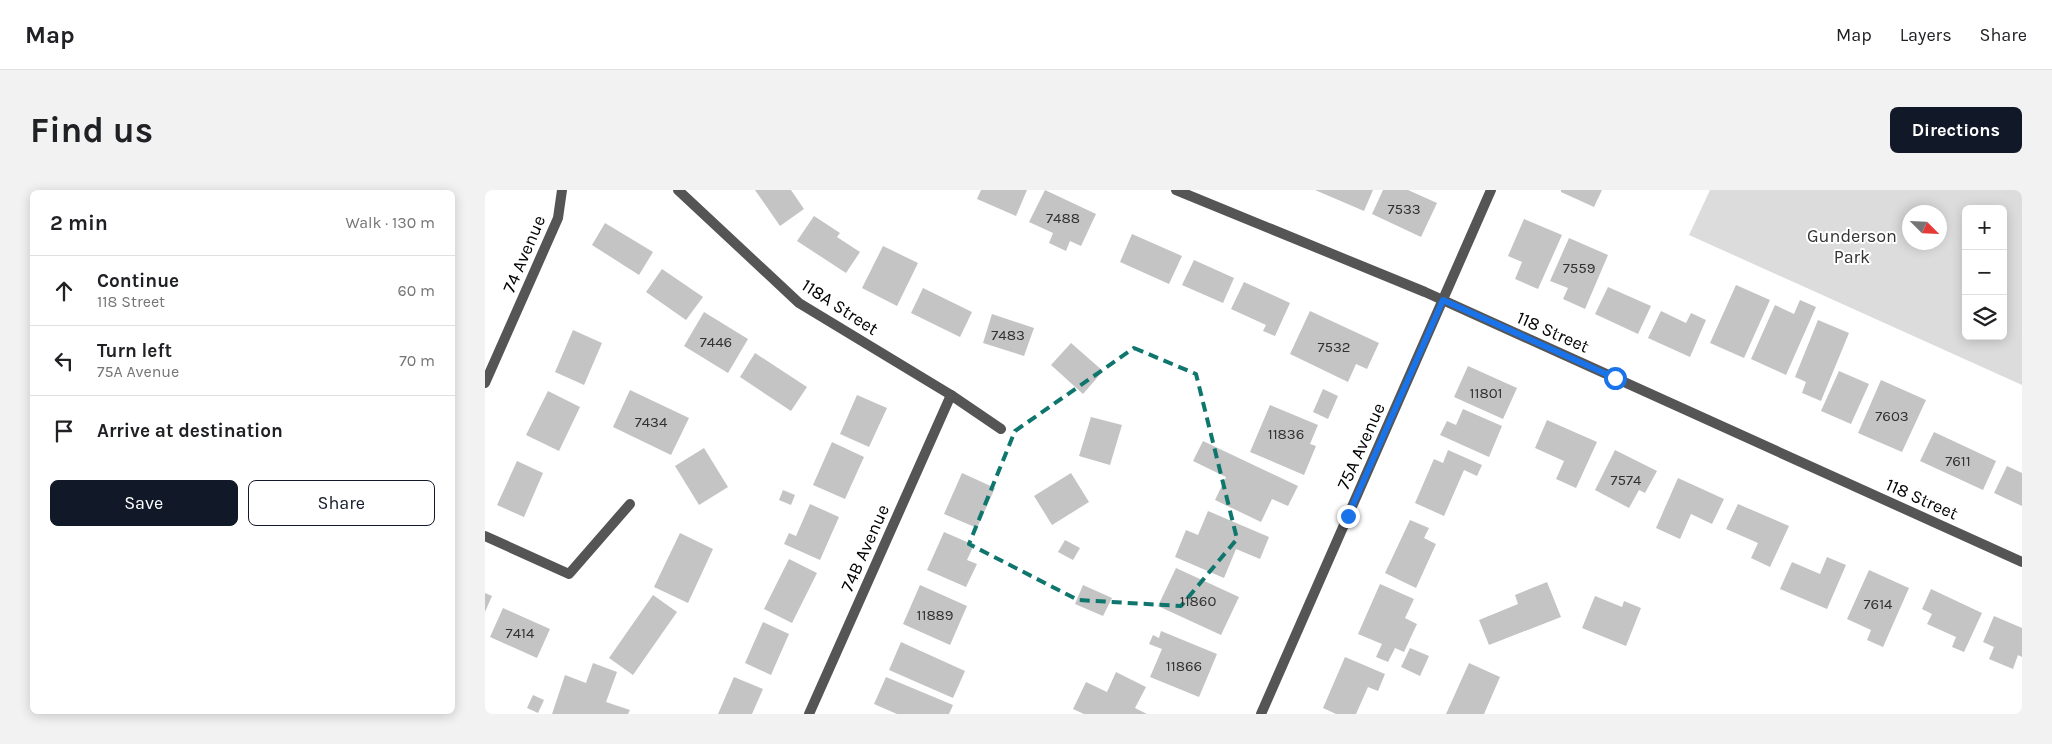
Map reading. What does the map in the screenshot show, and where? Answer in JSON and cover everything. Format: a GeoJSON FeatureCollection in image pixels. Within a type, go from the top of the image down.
{"type":"FeatureCollection","features":[{"type":"Feature","properties":{"kind":"street","name":"74 Avenue"},"geometry":{"type":"LineString","coordinates":[[485,383],[558,218],[562,190]]}},
{"type":"Feature","properties":{"kind":"street","name":"118A Street"},"geometry":{"type":"LineString","coordinates":[[678,190],[799,303],[951,395],[1001,429]]}},
{"type":"Feature","properties":{"kind":"street","name":"118 Street"},"geometry":{"type":"LineString","coordinates":[[1177,190],[1443,300],[2022,562]]}},
{"type":"Feature","properties":{"kind":"street","name":"75A Avenue"},"geometry":{"type":"LineString","coordinates":[[1261,714],[1491,190]]}},
{"type":"Feature","properties":{"kind":"street","name":"74B Avenue"},"geometry":{"type":"LineString","coordinates":[[809,714],[951,395]]}},
{"type":"Feature","properties":{"kind":"street"},"geometry":{"type":"LineString","coordinates":[[485,536],[569,574],[630,504]]}},
{"type":"Feature","properties":{"kind":"highlighted area"},"geometry":{"type":"Polygon","coordinates":[[[1134,348],[1196,374],[1237,539],[1181,606],[1078,600],[969,544],[1015,431],[1134,348]]]}},
{"type":"Feature","properties":{"kind":"green space","name":"Gunderson Park"},"geometry":{"type":"Polygon","coordinates":[[[1710,190],[2022,190],[2022,385],[1689,235],[1710,190]]]}},
{"type":"Feature","properties":{"kind":"building"},"geometry":{"type":"Polygon","coordinates":[[[755,190],[791,190],[804,209],[780,226],[755,190]]]}},
{"type":"Feature","properties":{"kind":"building"},"geometry":{"type":"Polygon","coordinates":[[[981,190],[1027,190],[1016,216],[977,199],[981,190]]]}},
{"type":"Feature","properties":{"kind":"building"},"geometry":{"type":"Polygon","coordinates":[[[1045,190],[1096,214],[1081,246],[1070,241],[1066,251],[1049,243],[1053,233],[1029,222],[1045,190]]]}},
{"type":"Feature","properties":{"kind":"building"},"geometry":{"type":"Polygon","coordinates":[[[1315,190],[1373,190],[1364,211],[1315,190]]]}},
{"type":"Feature","properties":{"kind":"building"},"geometry":{"type":"Polygon","coordinates":[[[1383,190],[1408,190],[1437,203],[1421,237],[1372,214],[1383,190]]]}},
{"type":"Feature","properties":{"kind":"building"},"geometry":{"type":"Polygon","coordinates":[[[1561,190],[1602,190],[1594,207],[1561,192],[1561,190]]]}},
{"type":"Feature","properties":{"kind":"building"},"geometry":{"type":"Polygon","coordinates":[[[814,216],[840,233],[837,237],[860,252],[846,273],[797,241],[814,216]]]}},
{"type":"Feature","properties":{"kind":"building"},"geometry":{"type":"Polygon","coordinates":[[[1524,219],[1562,235],[1538,289],[1515,279],[1522,262],[1508,256],[1524,219]]]}},
{"type":"Feature","properties":{"kind":"building"},"geometry":{"type":"Polygon","coordinates":[[[605,223],[653,252],[639,275],[592,245],[605,223]]]}},
{"type":"Feature","properties":{"kind":"building"},"geometry":{"type":"Polygon","coordinates":[[[1132,234],[1182,256],[1169,284],[1120,262],[1132,234]]]}},
{"type":"Feature","properties":{"kind":"building"},"geometry":{"type":"Polygon","coordinates":[[[1569,238],[1608,255],[1585,309],[1563,299],[1568,288],[1550,281],[1569,238]]]}},
{"type":"Feature","properties":{"kind":"building"},"geometry":{"type":"Polygon","coordinates":[[[883,246],[918,263],[897,306],[862,288],[883,246]]]}},
{"type":"Feature","properties":{"kind":"building"},"geometry":{"type":"Polygon","coordinates":[[[1194,260],[1234,278],[1223,303],[1182,285],[1194,260]]]}},
{"type":"Feature","properties":{"kind":"building"},"geometry":{"type":"Polygon","coordinates":[[[662,269],[703,297],[686,320],[646,292],[662,269]]]}},
{"type":"Feature","properties":{"kind":"building"},"geometry":{"type":"Polygon","coordinates":[[[1244,282],[1290,303],[1275,336],[1263,331],[1266,325],[1231,309],[1244,282]]]}},
{"type":"Feature","properties":{"kind":"building"},"geometry":{"type":"Polygon","coordinates":[[[1736,285],[1770,300],[1744,358],[1710,343],[1736,285]]]}},
{"type":"Feature","properties":{"kind":"building"},"geometry":{"type":"Polygon","coordinates":[[[1608,287],[1651,306],[1638,334],[1595,314],[1608,287]]]}},
{"type":"Feature","properties":{"kind":"building"},"geometry":{"type":"Polygon","coordinates":[[[923,288],[972,312],[960,337],[911,313],[923,288]]]}},
{"type":"Feature","properties":{"kind":"building"},"geometry":{"type":"Polygon","coordinates":[[[1800,300],[1816,307],[1786,375],[1751,359],[1775,305],[1794,314],[1800,300]]]}},
{"type":"Feature","properties":{"kind":"building"},"geometry":{"type":"Polygon","coordinates":[[[1310,311],[1379,343],[1367,369],[1356,364],[1348,382],[1290,354],[1310,311]]]}},
{"type":"Feature","properties":{"kind":"building"},"geometry":{"type":"Polygon","coordinates":[[[1661,311],[1686,323],[1691,313],[1706,320],[1690,357],[1648,338],[1661,311]]]}},
{"type":"Feature","properties":{"kind":"building"},"geometry":{"type":"Polygon","coordinates":[[[704,312],[748,339],[728,373],[684,346],[704,312]]]}},
{"type":"Feature","properties":{"kind":"building"},"geometry":{"type":"Polygon","coordinates":[[[992,314],[1034,328],[1024,356],[983,343],[992,314]]]}},
{"type":"Feature","properties":{"kind":"building"},"geometry":{"type":"Polygon","coordinates":[[[1818,320],[1849,333],[1821,401],[1802,393],[1806,382],[1795,377],[1818,320]]]}},
{"type":"Feature","properties":{"kind":"building"},"geometry":{"type":"Polygon","coordinates":[[[573,330],[602,343],[584,385],[555,372],[573,330]]]}},
{"type":"Feature","properties":{"kind":"building"},"geometry":{"type":"Polygon","coordinates":[[[1071,343],[1103,371],[1083,394],[1051,365],[1071,343]]]}},
{"type":"Feature","properties":{"kind":"building"},"geometry":{"type":"Polygon","coordinates":[[[755,353],[807,387],[791,411],[740,377],[755,353]]]}},
{"type":"Feature","properties":{"kind":"building"},"geometry":{"type":"Polygon","coordinates":[[[1468,366],[1517,388],[1503,419],[1454,397],[1468,366]]]}},
{"type":"Feature","properties":{"kind":"building"},"geometry":{"type":"Polygon","coordinates":[[[1839,371],[1869,384],[1851,424],[1821,411],[1839,371]]]}},
{"type":"Feature","properties":{"kind":"building"},"geometry":{"type":"Polygon","coordinates":[[[1881,380],[1926,400],[1902,452],[1858,433],[1881,380]]]}},
{"type":"Feature","properties":{"kind":"building"},"geometry":{"type":"Polygon","coordinates":[[[1323,389],[1338,396],[1328,419],[1313,412],[1323,389]]]}},
{"type":"Feature","properties":{"kind":"building"},"geometry":{"type":"Polygon","coordinates":[[[630,390],[689,418],[671,455],[613,427],[630,390]]]}},
{"type":"Feature","properties":{"kind":"building"},"geometry":{"type":"Polygon","coordinates":[[[548,391],[580,407],[559,451],[526,435],[548,391]]]}},
{"type":"Feature","properties":{"kind":"building"},"geometry":{"type":"Polygon","coordinates":[[[857,395],[887,408],[869,447],[840,434],[857,395]]]}},
{"type":"Feature","properties":{"kind":"building"},"geometry":{"type":"Polygon","coordinates":[[[1270,405],[1318,425],[1310,444],[1316,446],[1304,475],[1250,452],[1270,405]]]}},
{"type":"Feature","properties":{"kind":"building"},"geometry":{"type":"Polygon","coordinates":[[[1463,409],[1502,426],[1489,457],[1440,435],[1447,421],[1456,425],[1463,409]]]}},
{"type":"Feature","properties":{"kind":"building"},"geometry":{"type":"Polygon","coordinates":[[[1091,417],[1122,425],[1110,465],[1079,456],[1091,417]]]}},
{"type":"Feature","properties":{"kind":"building"},"geometry":{"type":"Polygon","coordinates":[[[1547,420],[1597,442],[1576,488],[1556,479],[1564,461],[1535,448],[1547,420]]]}},
{"type":"Feature","properties":{"kind":"building"},"geometry":{"type":"Polygon","coordinates":[[[1934,432],[1996,461],[1983,490],[1920,461],[1934,432]]]}},
{"type":"Feature","properties":{"kind":"building"},"geometry":{"type":"Polygon","coordinates":[[[1203,441],[1298,486],[1288,506],[1272,499],[1261,522],[1215,500],[1226,477],[1193,461],[1203,441]]]}},
{"type":"Feature","properties":{"kind":"building"},"geometry":{"type":"Polygon","coordinates":[[[832,442],[864,457],[845,499],[813,485],[832,442]]]}},
{"type":"Feature","properties":{"kind":"building"},"geometry":{"type":"Polygon","coordinates":[[[704,448],[728,487],[699,505],[675,466],[704,448]]]}},
{"type":"Feature","properties":{"kind":"building"},"geometry":{"type":"Polygon","coordinates":[[[1448,450],[1482,465],[1477,476],[1464,470],[1444,516],[1415,503],[1434,459],[1443,463],[1448,450]]]}},
{"type":"Feature","properties":{"kind":"building"},"geometry":{"type":"Polygon","coordinates":[[[1615,450],[1657,471],[1645,493],[1639,490],[1629,508],[1595,490],[1615,450]]]}},
{"type":"Feature","properties":{"kind":"building"},"geometry":{"type":"Polygon","coordinates":[[[517,461],[543,473],[524,517],[497,505],[517,461]]]}},
{"type":"Feature","properties":{"kind":"building"},"geometry":{"type":"Polygon","coordinates":[[[2007,466],[2022,473],[2022,506],[1994,493],[2007,466]]]}},
{"type":"Feature","properties":{"kind":"building"},"geometry":{"type":"Polygon","coordinates":[[[962,473],[995,488],[977,528],[944,514],[962,473]]]}},
{"type":"Feature","properties":{"kind":"building"},"geometry":{"type":"Polygon","coordinates":[[[1071,473],[1089,502],[1052,525],[1034,496],[1071,473]]]}},
{"type":"Feature","properties":{"kind":"building"},"geometry":{"type":"Polygon","coordinates":[[[1678,478],[1724,499],[1712,524],[1691,514],[1680,539],[1656,528],[1678,478]]]}},
{"type":"Feature","properties":{"kind":"building"},"geometry":{"type":"Polygon","coordinates":[[[783,490],[795,495],[791,505],[779,500],[783,490]]]}},
{"type":"Feature","properties":{"kind":"building"},"geometry":{"type":"Polygon","coordinates":[[[810,504],[839,517],[820,560],[784,544],[789,533],[796,536],[810,504]]]}},
{"type":"Feature","properties":{"kind":"building"},"geometry":{"type":"Polygon","coordinates":[[[1738,504],[1789,526],[1770,567],[1751,558],[1758,543],[1726,529],[1738,504]]]}},
{"type":"Feature","properties":{"kind":"building"},"geometry":{"type":"Polygon","coordinates":[[[1208,511],[1269,537],[1260,559],[1236,549],[1224,578],[1175,557],[1186,530],[1198,535],[1208,511]]]}},
{"type":"Feature","properties":{"kind":"building"},"geometry":{"type":"Polygon","coordinates":[[[1410,520],[1429,528],[1424,538],[1436,544],[1416,588],[1385,573],[1410,520]]]}},
{"type":"Feature","properties":{"kind":"building"},"geometry":{"type":"Polygon","coordinates":[[[944,532],[974,545],[967,560],[977,564],[966,587],[927,570],[944,532]]]}},
{"type":"Feature","properties":{"kind":"building"},"geometry":{"type":"Polygon","coordinates":[[[680,533],[713,549],[688,603],[654,587],[680,533]]]}},
{"type":"Feature","properties":{"kind":"building"},"geometry":{"type":"Polygon","coordinates":[[[1065,540],[1080,548],[1073,560],[1058,552],[1065,540]]]}},
{"type":"Feature","properties":{"kind":"building"},"geometry":{"type":"Polygon","coordinates":[[[1827,557],[1846,565],[1827,609],[1780,589],[1792,562],[1820,574],[1827,557]]]}},
{"type":"Feature","properties":{"kind":"building"},"geometry":{"type":"Polygon","coordinates":[[[789,559],[817,573],[792,623],[764,609],[789,559]]]}},
{"type":"Feature","properties":{"kind":"building"},"geometry":{"type":"Polygon","coordinates":[[[1176,568],[1239,597],[1221,635],[1158,606],[1176,568]]]}},
{"type":"Feature","properties":{"kind":"building"},"geometry":{"type":"Polygon","coordinates":[[[1869,570],[1909,588],[1883,647],[1867,640],[1871,630],[1847,619],[1869,570]]]}},
{"type":"Feature","properties":{"kind":"building"},"geometry":{"type":"Polygon","coordinates":[[[1547,582],[1561,617],[1489,645],[1479,620],[1518,604],[1515,595],[1547,582]]]}},
{"type":"Feature","properties":{"kind":"building"},"geometry":{"type":"Polygon","coordinates":[[[1380,584],[1414,599],[1405,618],[1417,624],[1404,652],[1395,648],[1388,662],[1376,657],[1382,644],[1358,634],[1380,584]]]}},
{"type":"Feature","properties":{"kind":"building"},"geometry":{"type":"Polygon","coordinates":[[[920,585],[967,606],[950,645],[903,624],[920,585]]]}},
{"type":"Feature","properties":{"kind":"building"},"geometry":{"type":"Polygon","coordinates":[[[1083,585],[1112,598],[1103,616],[1075,604],[1083,585]]]}},
{"type":"Feature","properties":{"kind":"building"},"geometry":{"type":"Polygon","coordinates":[[[1931,589],[1982,613],[1964,652],[1952,647],[1956,637],[1927,624],[1932,614],[1922,609],[1931,589]]]}},
{"type":"Feature","properties":{"kind":"building"},"geometry":{"type":"Polygon","coordinates":[[[485,593],[492,596],[485,612],[485,593]]]}},
{"type":"Feature","properties":{"kind":"building"},"geometry":{"type":"Polygon","coordinates":[[[653,595],[677,612],[633,675],[609,658],[653,595]]]}},
{"type":"Feature","properties":{"kind":"building"},"geometry":{"type":"Polygon","coordinates":[[[1595,596],[1622,607],[1624,601],[1641,608],[1626,646],[1582,628],[1595,596]]]}},
{"type":"Feature","properties":{"kind":"building"},"geometry":{"type":"Polygon","coordinates":[[[503,608],[550,629],[537,658],[490,637],[503,608]]]}},
{"type":"Feature","properties":{"kind":"building"},"geometry":{"type":"Polygon","coordinates":[[[1994,616],[2022,628],[2022,657],[2018,655],[2013,669],[1989,659],[1994,647],[1983,642],[1994,616]]]}},
{"type":"Feature","properties":{"kind":"building"},"geometry":{"type":"Polygon","coordinates":[[[763,622],[789,634],[771,675],[745,663],[763,622]]]}},
{"type":"Feature","properties":{"kind":"building"},"geometry":{"type":"Polygon","coordinates":[[[1161,631],[1217,654],[1199,697],[1150,677],[1162,649],[1149,644],[1153,635],[1159,638],[1161,631]]]}},
{"type":"Feature","properties":{"kind":"building"},"geometry":{"type":"Polygon","coordinates":[[[901,642],[965,671],[953,698],[889,670],[901,642]]]}},
{"type":"Feature","properties":{"kind":"building"},"geometry":{"type":"Polygon","coordinates":[[[1410,648],[1429,656],[1420,676],[1401,667],[1410,648]]]}},
{"type":"Feature","properties":{"kind":"building"},"geometry":{"type":"Polygon","coordinates":[[[1345,657],[1385,674],[1378,691],[1368,687],[1356,714],[1336,714],[1323,708],[1345,657]]]}},
{"type":"Feature","properties":{"kind":"building"},"geometry":{"type":"Polygon","coordinates":[[[593,663],[617,672],[606,702],[630,710],[628,714],[552,714],[565,675],[586,683],[593,663]]]}},
{"type":"Feature","properties":{"kind":"building"},"geometry":{"type":"Polygon","coordinates":[[[1469,663],[1500,677],[1484,714],[1446,714],[1469,663]]]}},
{"type":"Feature","properties":{"kind":"building"},"geometry":{"type":"Polygon","coordinates":[[[1116,672],[1146,687],[1135,708],[1147,714],[1084,714],[1073,709],[1086,682],[1107,692],[1116,672]]]}},
{"type":"Feature","properties":{"kind":"building"},"geometry":{"type":"Polygon","coordinates":[[[734,677],[763,689],[752,714],[718,714],[734,677]]]}},
{"type":"Feature","properties":{"kind":"building"},"geometry":{"type":"Polygon","coordinates":[[[886,677],[953,705],[949,714],[897,714],[874,704],[886,677]]]}},
{"type":"Feature","properties":{"kind":"building"},"geometry":{"type":"Polygon","coordinates":[[[533,695],[544,700],[538,713],[527,708],[533,695]]]}},
{"type":"Feature","properties":{"kind":"route"},"geometry":{"type":"LineString","coordinates":[[1348,516],[1443,300],[1615,378]]}}]}
